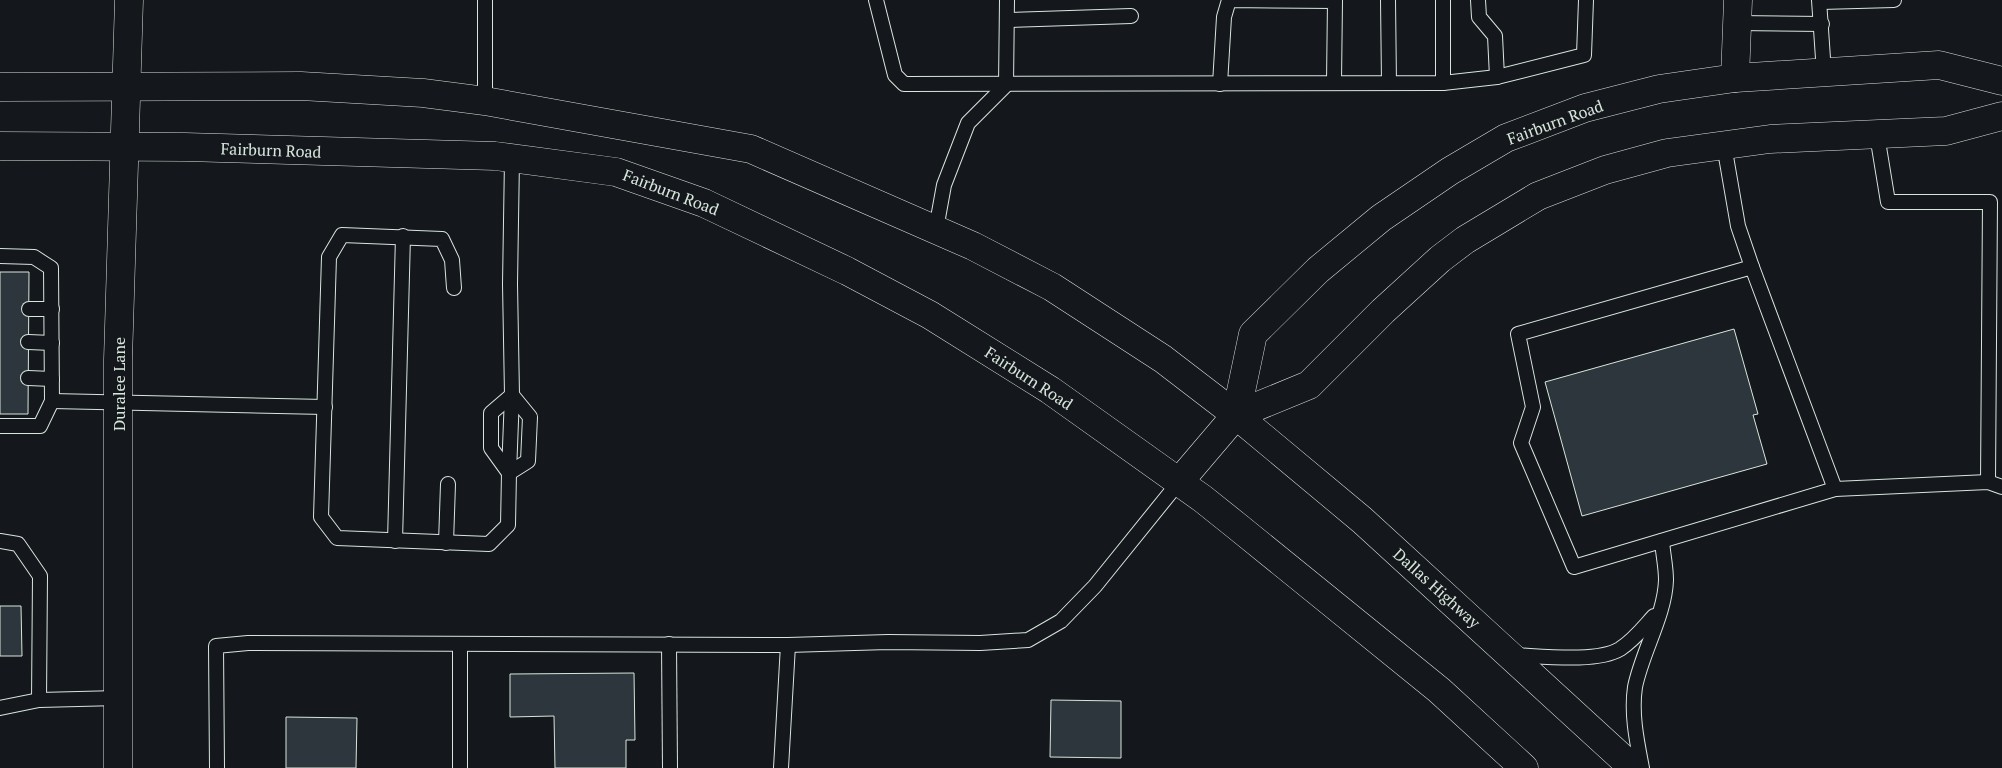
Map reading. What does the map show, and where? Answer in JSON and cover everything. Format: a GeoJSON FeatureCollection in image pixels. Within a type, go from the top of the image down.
{"type":"FeatureCollection","features":[{"type":"Feature","properties":{"kind":"main road","name":"Duralee Lane"},"geometry":{"type":"LineString","coordinates":[[118,768],[118,401],[129,0]]}},
{"type":"Feature","properties":{"kind":"main road"},"geometry":{"type":"LineString","coordinates":[[1735,78],[1737,12]]}},
{"type":"Feature","properties":{"kind":"main road","name":"Fairburn Road"},"geometry":{"type":"LineString","coordinates":[[1236,415],[1253,334],[1318,270],[1381,218],[1450,171],[1506,138],[1584,108],[1659,89],[1735,78],[1939,65],[2002,81]]}},
{"type":"Feature","properties":{"kind":"main road"},"geometry":{"type":"LineString","coordinates":[[0,87],[301,86],[423,93],[485,101],[751,149],[936,228],[1052,287],[1163,359],[1236,415]]}},
{"type":"Feature","properties":{"kind":"main road","name":"Fairburn Road"},"geometry":{"type":"LineString","coordinates":[[0,146],[124,147],[495,156],[616,172],[704,203],[847,271],[930,315],[1050,390],[1179,482],[1236,415],[1309,385],[1383,311],[1440,259],[1465,240],[1512,211],[1574,181],[1605,170],[1667,153],[1770,139],[1946,131],[2002,116]]}},
{"type":"Feature","properties":{"kind":"main road","name":"Dallas Highway"},"geometry":{"type":"LineString","coordinates":[[1236,415],[1362,520],[1633,768]]}},
{"type":"Feature","properties":{"kind":"main road"},"geometry":{"type":"LineString","coordinates":[[1179,482],[1238,527],[1431,684],[1524,768]]}},
{"type":"Feature","properties":{"kind":"lane"},"geometry":{"type":"LineString","coordinates":[[485,0],[485,101]]}},
{"type":"Feature","properties":{"kind":"lane"},"geometry":{"type":"LineString","coordinates":[[876,0],[895,74],[904,84],[1006,85],[1220,84],[1334,81],[1443,83],[1496,76],[1584,55],[1586,0]]}},
{"type":"Feature","properties":{"kind":"lane"},"geometry":{"type":"LineString","coordinates":[[936,228],[944,185],[968,123],[1006,85],[1007,0]]}},
{"type":"Feature","properties":{"kind":"lane"},"geometry":{"type":"LineString","coordinates":[[1220,84],[1224,17],[1229,0],[1335,0],[1334,81]]}},
{"type":"Feature","properties":{"kind":"lane"},"geometry":{"type":"LineString","coordinates":[[1388,0],[1389,83]]}},
{"type":"Feature","properties":{"kind":"lane"},"geometry":{"type":"LineString","coordinates":[[1443,0],[1443,83]]}},
{"type":"Feature","properties":{"kind":"lane"},"geometry":{"type":"LineString","coordinates":[[1478,0],[1479,17],[1495,36],[1496,76]]}},
{"type":"Feature","properties":{"kind":"lane"},"geometry":{"type":"LineString","coordinates":[[1824,72],[1820,1],[1894,0]]}},
{"type":"Feature","properties":{"kind":"lane"},"geometry":{"type":"LineString","coordinates":[[1737,12],[1822,24]]}},
{"type":"Feature","properties":{"kind":"lane"},"geometry":{"type":"LineString","coordinates":[[1008,20],[1131,16]]}},
{"type":"Feature","properties":{"kind":"lane"},"geometry":{"type":"LineString","coordinates":[[1752,267],[1518,334],[1533,407],[1521,443],[1574,567],[1835,489],[1995,484],[1990,202],[1888,202],[1877,135]]}},
{"type":"Feature","properties":{"kind":"lane"},"geometry":{"type":"LineString","coordinates":[[1724,145],[1738,226],[1835,489]]}},
{"type":"Feature","properties":{"kind":"lane"},"geometry":{"type":"LineString","coordinates":[[509,473],[528,461],[530,417],[512,395],[510,284],[512,159]]}},
{"type":"Feature","properties":{"kind":"lane"},"geometry":{"type":"LineString","coordinates":[[454,288],[452,260],[442,239],[342,235],[329,257],[321,516],[337,538],[489,544],[508,525],[509,473],[491,448],[491,413],[512,395]]}},
{"type":"Feature","properties":{"kind":"lane"},"geometry":{"type":"LineString","coordinates":[[395,541],[403,236]]}},
{"type":"Feature","properties":{"kind":"lane"},"geometry":{"type":"LineString","coordinates":[[0,256],[34,257],[51,268],[52,309],[52,401],[40,426],[0,426]]}},
{"type":"Feature","properties":{"kind":"lane"},"geometry":{"type":"LineString","coordinates":[[28,309],[52,309]]}},
{"type":"Feature","properties":{"kind":"lane"},"geometry":{"type":"LineString","coordinates":[[28,342],[52,343]]}},
{"type":"Feature","properties":{"kind":"lane"},"geometry":{"type":"LineString","coordinates":[[28,378],[52,378]]}},
{"type":"Feature","properties":{"kind":"lane"},"geometry":{"type":"LineString","coordinates":[[52,401],[325,407]]}},
{"type":"Feature","properties":{"kind":"lane"},"geometry":{"type":"LineString","coordinates":[[217,768],[216,646],[248,643],[788,645],[888,642],[980,644],[1028,640],[1061,621],[1082,600],[1179,482]]}},
{"type":"Feature","properties":{"kind":"lane"},"geometry":{"type":"LineString","coordinates":[[446,543],[448,484]]}},
{"type":"Feature","properties":{"kind":"lane"},"geometry":{"type":"LineString","coordinates":[[0,541],[18,544],[40,576],[39,700]]}},
{"type":"Feature","properties":{"kind":"lane"},"geometry":{"type":"LineString","coordinates":[[1642,768],[1634,721],[1635,688],[1647,643],[1661,608],[1666,580],[1662,541]]}},
{"type":"Feature","properties":{"kind":"lane"},"geometry":{"type":"LineString","coordinates":[[1510,654],[1581,657],[1618,650],[1633,639],[1661,608]]}},
{"type":"Feature","properties":{"kind":"lane"},"geometry":{"type":"LineString","coordinates":[[460,644],[460,768]]}},
{"type":"Feature","properties":{"kind":"lane"},"geometry":{"type":"LineString","coordinates":[[669,644],[670,768]]}},
{"type":"Feature","properties":{"kind":"lane"},"geometry":{"type":"LineString","coordinates":[[781,768],[788,645]]}},
{"type":"Feature","properties":{"kind":"lane"},"geometry":{"type":"LineString","coordinates":[[0,708],[39,700],[118,698]]}},
{"type":"Feature","properties":{"kind":"building"},"geometry":{"type":"Polygon","coordinates":[[[0,272],[29,272],[28,414],[0,414],[0,272]]]}},
{"type":"Feature","properties":{"kind":"building"},"geometry":{"type":"Polygon","coordinates":[[[1734,329],[1758,414],[1753,415],[1767,464],[1582,516],[1545,382],[1734,329]]]}},
{"type":"Feature","properties":{"kind":"building"},"geometry":{"type":"Polygon","coordinates":[[[0,606],[21,606],[22,656],[0,656],[0,606]]]}},
{"type":"Feature","properties":{"kind":"building"},"geometry":{"type":"Polygon","coordinates":[[[634,673],[635,740],[626,740],[626,768],[555,768],[554,716],[510,717],[510,674],[634,673]]]}},
{"type":"Feature","properties":{"kind":"building"},"geometry":{"type":"Polygon","coordinates":[[[1051,700],[1121,701],[1121,758],[1050,757],[1051,700]]]}},
{"type":"Feature","properties":{"kind":"building"},"geometry":{"type":"Polygon","coordinates":[[[286,717],[357,718],[356,768],[286,768],[286,717]]]}}]}
